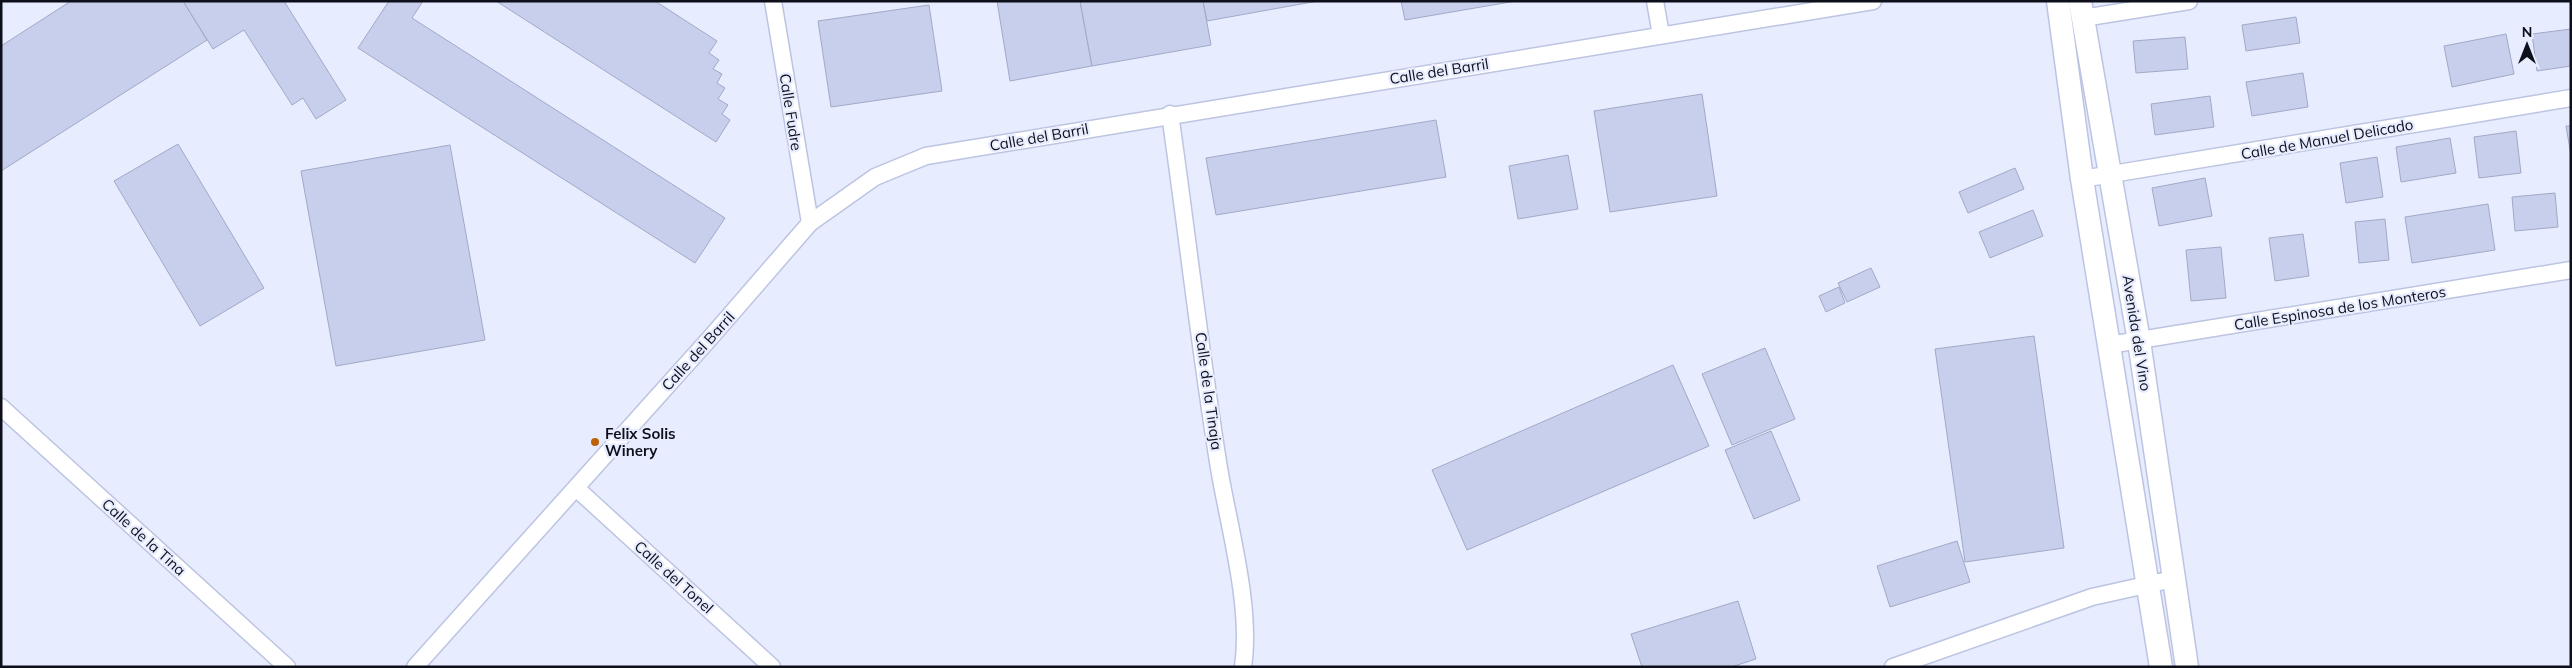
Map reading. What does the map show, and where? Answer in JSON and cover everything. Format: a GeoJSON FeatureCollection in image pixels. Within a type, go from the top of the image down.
{"type":"FeatureCollection","features":[{"type":"Feature","properties":{"kind":"street","name":"Calle Fudre"},"geometry":{"type":"LineString","coordinates":[[773,1],[810,223]]}},
{"type":"Feature","properties":{"kind":"street"},"geometry":{"type":"LineString","coordinates":[[1655,1],[1661,35]]}},
{"type":"Feature","properties":{"kind":"street","name":"Calle del Barril"},"geometry":{"type":"LineString","coordinates":[[415,667],[810,223],[875,177],[899,165],[926,156],[1170,114],[1872,1]]}},
{"type":"Feature","properties":{"kind":"street","name":"Avenida del Vino"},"geometry":{"type":"LineString","coordinates":[[2058,1],[2082,179],[2161,667]]}},
{"type":"Feature","properties":{"kind":"street"},"geometry":{"type":"LineString","coordinates":[[2082,10],[2189,1]]}},
{"type":"Feature","properties":{"kind":"street","name":"Avenida del Vino"},"geometry":{"type":"LineString","coordinates":[[2082,10],[2139,341],[2186,667]]}},
{"type":"Feature","properties":{"kind":"street","name":"Calle de Manuel Delicado"},"geometry":{"type":"LineString","coordinates":[[2082,179],[2110,176],[2571,98]]}},
{"type":"Feature","properties":{"kind":"street","name":"Calle de la Tinaja"},"geometry":{"type":"LineString","coordinates":[[1170,114],[1219,468],[1237,561],[1246,646],[1243,667]]}},
{"type":"Feature","properties":{"kind":"street","name":"Calle Espinosa de los Monteros"},"geometry":{"type":"LineString","coordinates":[[2109,345],[2571,270]]}},
{"type":"Feature","properties":{"kind":"street","name":"Calle de la Tina"},"geometry":{"type":"LineString","coordinates":[[1,407],[287,667]]}},
{"type":"Feature","properties":{"kind":"street","name":"Calle del Tonel"},"geometry":{"type":"LineString","coordinates":[[576,488],[772,667]]}},
{"type":"Feature","properties":{"kind":"street"},"geometry":{"type":"LineString","coordinates":[[1893,667],[2092,597],[2172,580]]}},
{"type":"Feature","properties":{"kind":"building"},"geometry":{"type":"Polygon","coordinates":[[[71,1],[183,1],[207,40],[1,171],[1,46],[71,1]]]}},
{"type":"Feature","properties":{"kind":"building"},"geometry":{"type":"Polygon","coordinates":[[[183,1],[284,1],[346,100],[316,119],[303,98],[292,105],[244,30],[213,49],[183,1]]]}},
{"type":"Feature","properties":{"kind":"building"},"geometry":{"type":"Polygon","coordinates":[[[389,1],[423,1],[412,18],[725,218],[695,263],[358,48],[389,1]]]}},
{"type":"Feature","properties":{"kind":"building"},"geometry":{"type":"Polygon","coordinates":[[[496,1],[655,1],[717,41],[709,53],[719,60],[713,69],[722,74],[717,83],[725,88],[718,99],[728,105],[722,114],[730,120],[716,142],[496,1]]]}},
{"type":"Feature","properties":{"kind":"building"},"geometry":{"type":"Polygon","coordinates":[[[997,1],[1080,1],[1092,66],[1010,81],[997,1]]]}},
{"type":"Feature","properties":{"kind":"building"},"geometry":{"type":"Polygon","coordinates":[[[1080,1],[1203,1],[1211,45],[1092,66],[1080,1]]]}},
{"type":"Feature","properties":{"kind":"building"},"geometry":{"type":"Polygon","coordinates":[[[1203,1],[1318,1],[1207,21],[1203,1]]]}},
{"type":"Feature","properties":{"kind":"building"},"geometry":{"type":"Polygon","coordinates":[[[1401,1],[1516,1],[1405,20],[1401,1]]]}},
{"type":"Feature","properties":{"kind":"building"},"geometry":{"type":"Polygon","coordinates":[[[929,5],[942,91],[831,107],[818,21],[929,5]]]}},
{"type":"Feature","properties":{"kind":"building"},"geometry":{"type":"Polygon","coordinates":[[[2296,17],[2300,43],[2246,51],[2242,25],[2296,17]]]}},
{"type":"Feature","properties":{"kind":"building"},"geometry":{"type":"Polygon","coordinates":[[[2571,29],[2571,66],[2537,71],[2532,34],[2571,29]]]}},
{"type":"Feature","properties":{"kind":"building"},"geometry":{"type":"Polygon","coordinates":[[[2506,34],[2514,74],[2452,87],[2444,46],[2506,34]]]}},
{"type":"Feature","properties":{"kind":"building"},"geometry":{"type":"Polygon","coordinates":[[[2185,37],[2188,69],[2136,73],[2133,41],[2185,37]]]}},
{"type":"Feature","properties":{"kind":"building"},"geometry":{"type":"Polygon","coordinates":[[[2303,73],[2308,107],[2252,116],[2246,82],[2303,73]]]}},
{"type":"Feature","properties":{"kind":"building"},"geometry":{"type":"Polygon","coordinates":[[[1702,94],[1717,196],[1610,212],[1594,111],[1702,94]]]}},
{"type":"Feature","properties":{"kind":"building"},"geometry":{"type":"Polygon","coordinates":[[[2210,96],[2214,127],[2155,135],[2151,104],[2210,96]]]}},
{"type":"Feature","properties":{"kind":"building"},"geometry":{"type":"Polygon","coordinates":[[[1436,120],[1446,177],[1216,215],[1206,158],[1436,120]]]}},
{"type":"Feature","properties":{"kind":"building"},"geometry":{"type":"Polygon","coordinates":[[[2566,126],[2571,126],[2571,155],[2566,126]]]}},
{"type":"Feature","properties":{"kind":"building"},"geometry":{"type":"Polygon","coordinates":[[[2516,131],[2521,173],[2479,178],[2474,137],[2516,131]]]}},
{"type":"Feature","properties":{"kind":"building"},"geometry":{"type":"Polygon","coordinates":[[[2450,138],[2456,173],[2401,182],[2396,147],[2450,138]]]}},
{"type":"Feature","properties":{"kind":"building"},"geometry":{"type":"Polygon","coordinates":[[[178,144],[264,288],[200,326],[114,181],[178,144]]]}},
{"type":"Feature","properties":{"kind":"building"},"geometry":{"type":"Polygon","coordinates":[[[450,145],[485,340],[336,366],[301,171],[450,145]]]}},
{"type":"Feature","properties":{"kind":"building"},"geometry":{"type":"Polygon","coordinates":[[[1568,155],[1578,209],[1518,219],[1509,166],[1568,155]]]}},
{"type":"Feature","properties":{"kind":"building"},"geometry":{"type":"Polygon","coordinates":[[[2377,157],[2383,197],[2346,203],[2340,163],[2377,157]]]}},
{"type":"Feature","properties":{"kind":"building"},"geometry":{"type":"Polygon","coordinates":[[[2015,168],[2024,189],[1968,213],[1959,192],[2015,168]]]}},
{"type":"Feature","properties":{"kind":"building"},"geometry":{"type":"Polygon","coordinates":[[[2205,178],[2212,216],[2159,226],[2152,188],[2205,178]]]}},
{"type":"Feature","properties":{"kind":"building"},"geometry":{"type":"Polygon","coordinates":[[[2555,193],[2558,227],[2515,231],[2512,197],[2555,193]]]}},
{"type":"Feature","properties":{"kind":"building"},"geometry":{"type":"Polygon","coordinates":[[[2488,204],[2495,250],[2412,263],[2405,217],[2488,204]]]}},
{"type":"Feature","properties":{"kind":"building"},"geometry":{"type":"Polygon","coordinates":[[[2033,210],[2043,236],[1990,258],[1979,232],[2033,210]]]}},
{"type":"Feature","properties":{"kind":"building"},"geometry":{"type":"Polygon","coordinates":[[[2385,219],[2389,260],[2359,263],[2355,222],[2385,219]]]}},
{"type":"Feature","properties":{"kind":"building"},"geometry":{"type":"Polygon","coordinates":[[[2303,234],[2309,276],[2275,281],[2269,238],[2303,234]]]}},
{"type":"Feature","properties":{"kind":"building"},"geometry":{"type":"Polygon","coordinates":[[[2221,247],[2226,298],[2191,301],[2186,250],[2221,247]]]}},
{"type":"Feature","properties":{"kind":"building"},"geometry":{"type":"Polygon","coordinates":[[[1871,268],[1880,287],[1847,302],[1838,283],[1871,268]]]}},
{"type":"Feature","properties":{"kind":"building"},"geometry":{"type":"Polygon","coordinates":[[[1839,287],[1845,303],[1826,312],[1819,296],[1839,287]]]}},
{"type":"Feature","properties":{"kind":"building"},"geometry":{"type":"Polygon","coordinates":[[[2034,336],[2064,548],[1965,562],[1935,349],[2034,336]]]}},
{"type":"Feature","properties":{"kind":"building"},"geometry":{"type":"Polygon","coordinates":[[[1765,348],[1795,419],[1732,445],[1702,374],[1765,348]]]}},
{"type":"Feature","properties":{"kind":"building"},"geometry":{"type":"Polygon","coordinates":[[[1673,365],[1709,446],[1467,550],[1432,470],[1673,365]]]}},
{"type":"Feature","properties":{"kind":"building"},"geometry":{"type":"Polygon","coordinates":[[[1771,431],[1800,500],[1754,519],[1725,450],[1771,431]]]}},
{"type":"Feature","properties":{"kind":"building"},"geometry":{"type":"Polygon","coordinates":[[[1957,541],[1970,582],[1890,607],[1877,566],[1957,541]]]}},
{"type":"Feature","properties":{"kind":"building"},"geometry":{"type":"Polygon","coordinates":[[[1738,601],[1756,659],[1731,667],[1642,667],[1631,634],[1738,601]]]}},
{"type":"Feature","properties":{"kind":"place","name":"Felix Solis Winery"},"geometry":{"type":"Point","coordinates":[595,442]}}]}
